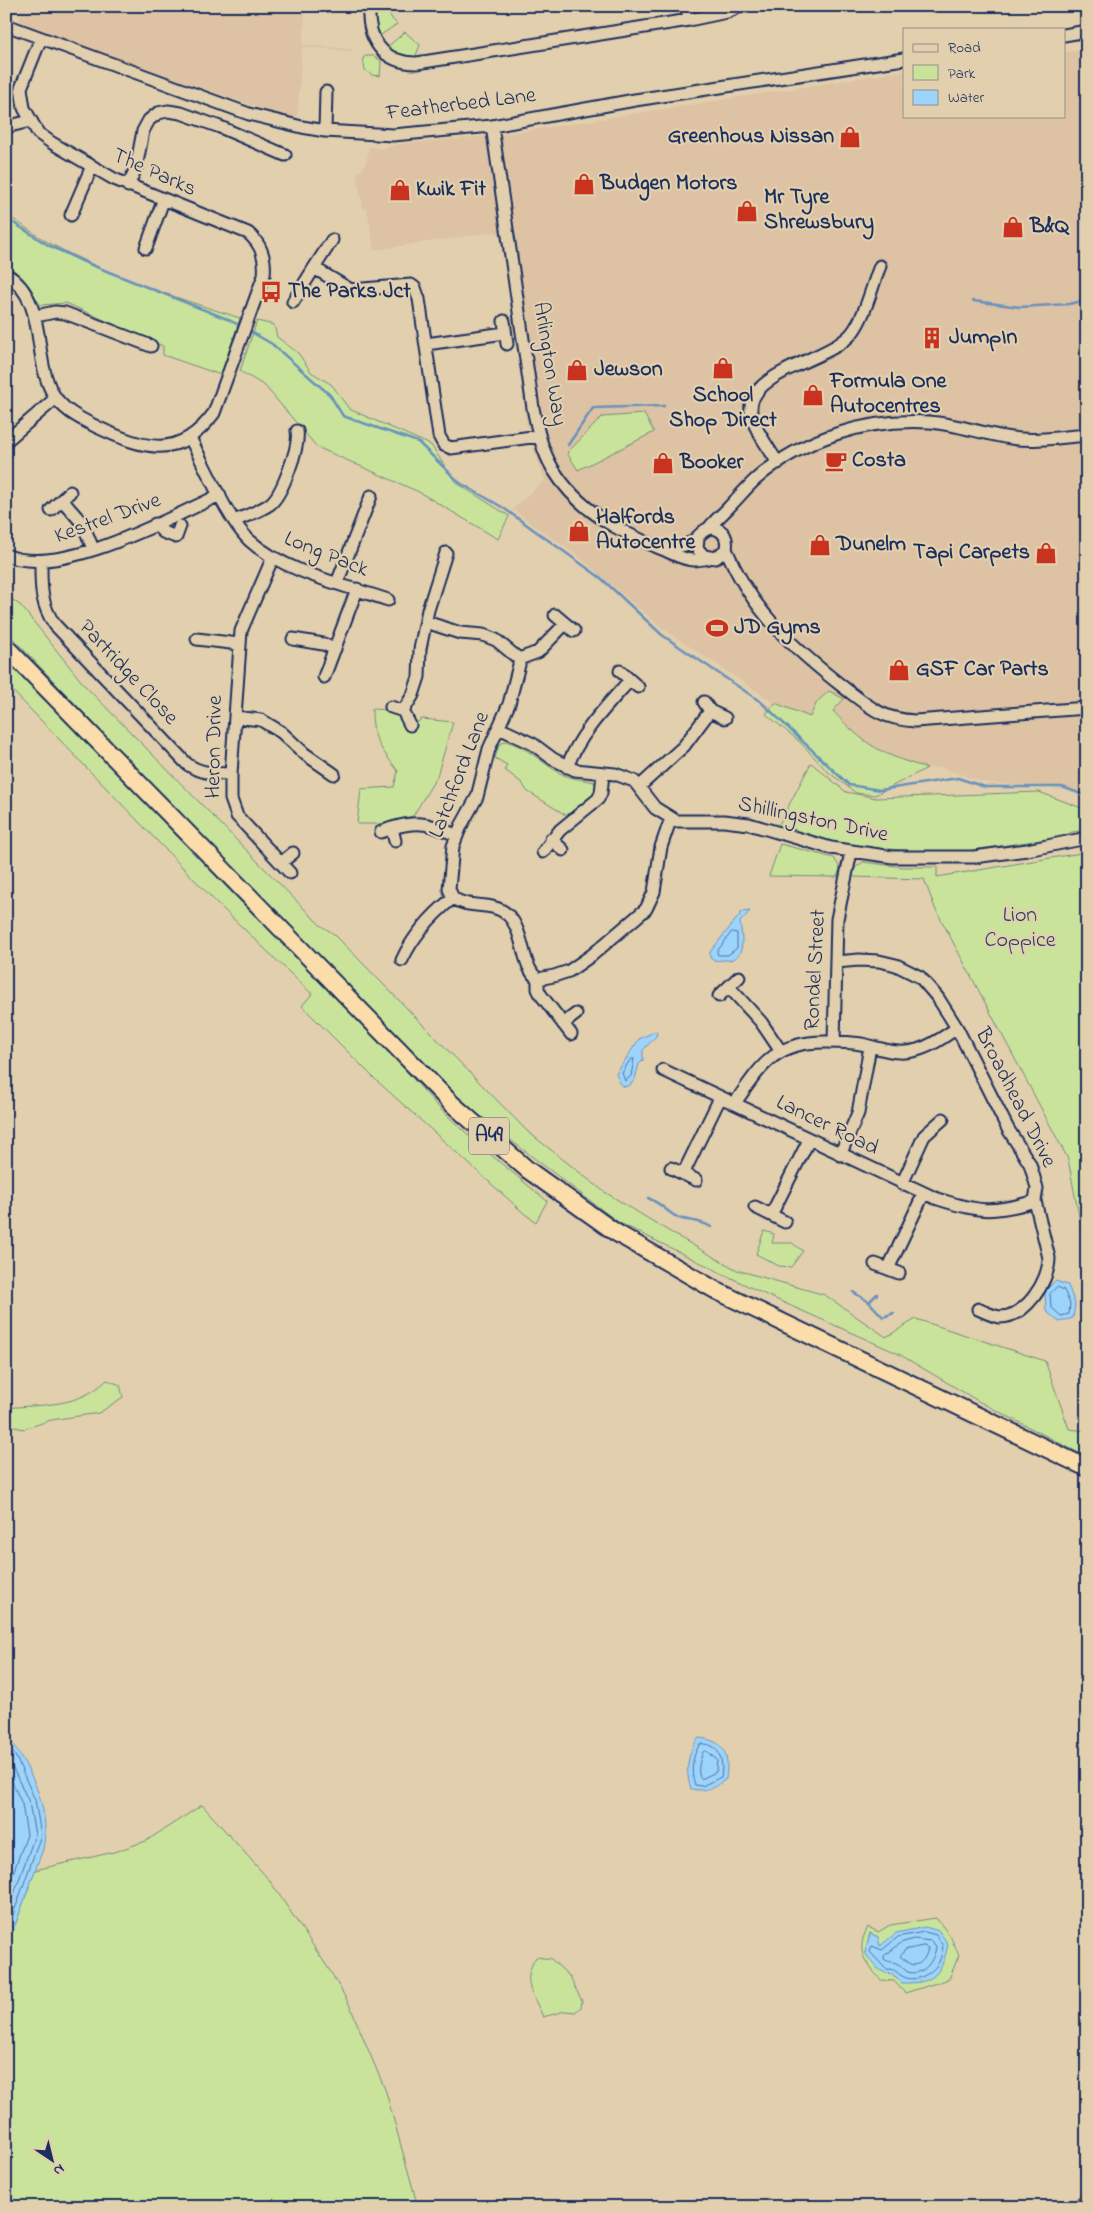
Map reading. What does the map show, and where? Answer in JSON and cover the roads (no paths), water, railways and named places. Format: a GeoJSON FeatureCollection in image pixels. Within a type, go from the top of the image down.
{"type":"FeatureCollection","features":[{"type":"Feature","properties":{"kind":"highway","name":"A49"},"geometry":{"type":"LineString","coordinates":[[6,648],[451,1103],[528,1170],[615,1232],[717,1291],[1087,1468]]}},
{"type":"Feature","properties":{"kind":"highway"},"geometry":{"type":"LineString","coordinates":[[1082,2207],[1087,2202]]}},
{"type":"Feature","properties":{"kind":"street"},"geometry":{"type":"LineString","coordinates":[[369,6],[370,28],[374,40],[386,54],[405,63],[417,63],[689,20],[741,6]]}},
{"type":"Feature","properties":{"kind":"street"},"geometry":{"type":"LineString","coordinates":[[687,6],[689,20]]}},
{"type":"Feature","properties":{"kind":"street","name":"Featherbed Lane"},"geometry":{"type":"LineString","coordinates":[[6,25],[250,114],[325,131],[394,135],[492,126],[635,100],[903,59]]}},
{"type":"Feature","properties":{"kind":"street"},"geometry":{"type":"LineString","coordinates":[[1066,35],[1087,31]]}},
{"type":"Feature","properties":{"kind":"street","name":"The Parks"},"geometry":{"type":"LineString","coordinates":[[41,38],[21,88],[24,108],[38,133],[52,143],[128,186],[248,233],[256,240],[266,262],[264,275],[240,336],[214,413],[203,428],[190,438]]}},
{"type":"Feature","properties":{"kind":"street"},"geometry":{"type":"LineString","coordinates":[[325,131],[326,92]]}},
{"type":"Feature","properties":{"kind":"street"},"geometry":{"type":"LineString","coordinates":[[128,186],[137,162],[143,131],[149,120],[158,113],[181,113],[279,149]]}},
{"type":"Feature","properties":{"kind":"street"},"geometry":{"type":"LineString","coordinates":[[6,127],[30,121]]}},
{"type":"Feature","properties":{"kind":"street","name":"Arlington Way"},"geometry":{"type":"LineString","coordinates":[[492,126],[532,408],[539,436],[551,467],[565,488],[603,520],[640,541],[693,560],[712,558]]}},
{"type":"Feature","properties":{"kind":"street"},"geometry":{"type":"LineString","coordinates":[[71,215],[80,206],[92,166]]}},
{"type":"Feature","properties":{"kind":"street"},"geometry":{"type":"LineString","coordinates":[[161,243],[148,243],[163,201]]}},
{"type":"Feature","properties":{"kind":"street"},"geometry":{"type":"LineString","coordinates":[[293,302],[332,240]]}},
{"type":"Feature","properties":{"kind":"street"},"geometry":{"type":"LineString","coordinates":[[778,463],[754,422],[750,408],[756,391],[771,378],[811,360],[840,343],[852,333],[864,309],[880,266]]}},
{"type":"Feature","properties":{"kind":"street"},"geometry":{"type":"LineString","coordinates":[[314,268],[350,290],[411,285],[415,288],[419,299],[439,436],[444,445],[451,448],[539,436]]}},
{"type":"Feature","properties":{"kind":"street"},"geometry":{"type":"LineString","coordinates":[[7,277],[23,290],[36,316],[43,366],[56,398],[74,416],[144,446],[160,447],[190,438]]}},
{"type":"Feature","properties":{"kind":"street"},"geometry":{"type":"LineString","coordinates":[[36,316],[55,312],[65,313],[146,344],[138,354]]}},
{"type":"Feature","properties":{"kind":"street"},"geometry":{"type":"LineString","coordinates":[[426,344],[506,333]]}},
{"type":"Feature","properties":{"kind":"street"},"geometry":{"type":"LineString","coordinates":[[10,434],[56,398]]}},
{"type":"Feature","properties":{"kind":"street"},"geometry":{"type":"LineString","coordinates":[[736,576],[712,558],[700,553],[696,543],[702,531],[709,528],[756,479],[778,463],[822,439],[863,427],[898,422],[930,422],[959,426],[985,434],[1017,439],[1087,435]]}},
{"type":"Feature","properties":{"kind":"street","name":"Long Pack"},"geometry":{"type":"LineString","coordinates":[[190,438],[234,521],[249,540],[273,557],[294,567],[388,600]]}},
{"type":"Feature","properties":{"kind":"street"},"geometry":{"type":"LineString","coordinates":[[234,521],[269,505],[279,494],[301,439]]}},
{"type":"Feature","properties":{"kind":"street","name":"Kestrel Drive"},"geometry":{"type":"LineString","coordinates":[[6,556],[41,561],[70,557],[156,524],[220,495]]}},
{"type":"Feature","properties":{"kind":"street"},"geometry":{"type":"LineString","coordinates":[[51,510],[66,496],[83,524],[93,549]]}},
{"type":"Feature","properties":{"kind":"street"},"geometry":{"type":"LineString","coordinates":[[337,583],[358,510],[371,496]]}},
{"type":"Feature","properties":{"kind":"street"},"geometry":{"type":"LineString","coordinates":[[735,501],[724,526],[724,534],[726,549],[736,576],[765,617],[789,643],[866,706],[887,717],[915,721],[1087,708]]}},
{"type":"Feature","properties":{"kind":"street"},"geometry":{"type":"LineString","coordinates":[[156,524],[163,532],[176,537]]}},
{"type":"Feature","properties":{"kind":"street"},"geometry":{"type":"LineString","coordinates":[[709,528],[717,529],[724,534]]}},
{"type":"Feature","properties":{"kind":"street"},"geometry":{"type":"LineString","coordinates":[[663,549],[689,543],[698,538]]}},
{"type":"Feature","properties":{"kind":"street"},"geometry":{"type":"LineString","coordinates":[[712,558],[726,549]]}},
{"type":"Feature","properties":{"kind":"street"},"geometry":{"type":"LineString","coordinates":[[403,711],[413,695],[419,677],[420,649],[428,610],[446,553]]}},
{"type":"Feature","properties":{"kind":"street","name":"Heron Drive"},"geometry":{"type":"LineString","coordinates":[[273,557],[245,618],[238,644],[231,799],[237,816],[290,873]]}},
{"type":"Feature","properties":{"kind":"street","name":"Partridge Close"},"geometry":{"type":"LineString","coordinates":[[41,561],[42,598],[45,608],[55,625],[94,659],[187,764],[195,770],[231,774]]}},
{"type":"Feature","properties":{"kind":"street"},"geometry":{"type":"LineString","coordinates":[[324,677],[357,590]]}},
{"type":"Feature","properties":{"kind":"street"},"geometry":{"type":"LineString","coordinates":[[426,622],[460,634],[483,635],[496,640],[518,660],[538,652],[569,627],[555,615]]}},
{"type":"Feature","properties":{"kind":"street"},"geometry":{"type":"LineString","coordinates":[[197,639],[212,635],[238,644]]}},
{"type":"Feature","properties":{"kind":"street"},"geometry":{"type":"LineString","coordinates":[[293,639],[323,644],[335,649]]}},
{"type":"Feature","properties":{"kind":"street","name":"Latchford Lane"},"geometry":{"type":"LineString","coordinates":[[453,898],[449,889],[452,846],[456,835],[478,797],[485,763],[512,695],[519,665],[518,660]]}},
{"type":"Feature","properties":{"kind":"street"},"geometry":{"type":"LineString","coordinates":[[567,766],[585,732],[634,683],[620,671]]}},
{"type":"Feature","properties":{"kind":"street"},"geometry":{"type":"LineString","coordinates":[[640,786],[684,746],[707,706],[725,718]]}},
{"type":"Feature","properties":{"kind":"street"},"geometry":{"type":"LineString","coordinates":[[391,708],[403,711],[410,725]]}},
{"type":"Feature","properties":{"kind":"street"},"geometry":{"type":"LineString","coordinates":[[235,717],[261,720],[281,732],[305,754],[334,774]]}},
{"type":"Feature","properties":{"kind":"street","name":"Shillingston Drive"},"geometry":{"type":"LineString","coordinates":[[499,728],[533,744],[567,766],[582,772],[615,774],[627,778],[640,786],[655,808],[671,818],[686,822],[724,821],[750,824],[801,841],[851,852],[893,857],[958,859],[1027,850],[1087,838]]}},
{"type":"Feature","properties":{"kind":"street"},"geometry":{"type":"LineString","coordinates":[[543,852],[551,839],[572,817],[598,798],[601,793],[604,774]]}},
{"type":"Feature","properties":{"kind":"street"},"geometry":{"type":"LineString","coordinates":[[538,979],[570,971],[592,955],[646,909],[654,892],[661,847],[671,818]]}},
{"type":"Feature","properties":{"kind":"street"},"geometry":{"type":"LineString","coordinates":[[395,841],[386,830],[411,823],[423,824],[456,835]]}},
{"type":"Feature","properties":{"kind":"street"},"geometry":{"type":"LineString","coordinates":[[551,839],[563,850]]}},
{"type":"Feature","properties":{"kind":"street","name":"Rondel Street"},"geometry":{"type":"LineString","coordinates":[[735,1103],[764,1064],[780,1050],[796,1044],[834,1042],[835,938],[839,902],[851,852]]}},
{"type":"Feature","properties":{"kind":"street"},"geometry":{"type":"LineString","coordinates":[[281,863],[293,853]]}},
{"type":"Feature","properties":{"kind":"street"},"geometry":{"type":"LineString","coordinates":[[402,960],[439,909],[453,898],[462,903],[495,907],[507,915],[518,929],[532,973],[538,979],[538,989],[541,995],[571,1034]]}},
{"type":"Feature","properties":{"kind":"street","name":"Broadhead Drive"},"geometry":{"type":"LineString","coordinates":[[836,962],[879,961],[908,970],[929,986],[957,1028],[1008,1128],[1030,1164],[1037,1188],[1035,1201],[1049,1258],[1049,1268],[1031,1300],[1012,1314],[998,1317],[978,1309]]}},
{"type":"Feature","properties":{"kind":"street"},"geometry":{"type":"LineString","coordinates":[[719,996],[740,977]]}},
{"type":"Feature","properties":{"kind":"street"},"geometry":{"type":"LineString","coordinates":[[729,987],[760,1022],[780,1050]]}},
{"type":"Feature","properties":{"kind":"street"},"geometry":{"type":"LineString","coordinates":[[563,1024],[576,1014]]}},
{"type":"Feature","properties":{"kind":"street"},"geometry":{"type":"LineString","coordinates":[[834,1042],[891,1052],[918,1050],[932,1044],[957,1028]]}},
{"type":"Feature","properties":{"kind":"street"},"geometry":{"type":"LineString","coordinates":[[840,1155],[858,1113],[870,1047]]}},
{"type":"Feature","properties":{"kind":"street"},"geometry":{"type":"LineString","coordinates":[[663,1070],[720,1098],[735,1103]]}},
{"type":"Feature","properties":{"kind":"street"},"geometry":{"type":"LineString","coordinates":[[683,1174],[720,1098]]}},
{"type":"Feature","properties":{"kind":"street","name":"Lancer Road"},"geometry":{"type":"LineString","coordinates":[[735,1103],[902,1184],[952,1204],[986,1211],[1007,1210],[1035,1201]]}},
{"type":"Feature","properties":{"kind":"street"},"geometry":{"type":"LineString","coordinates":[[902,1184],[924,1136],[943,1120]]}},
{"type":"Feature","properties":{"kind":"street"},"geometry":{"type":"LineString","coordinates":[[771,1215],[809,1140]]}},
{"type":"Feature","properties":{"kind":"street"},"geometry":{"type":"LineString","coordinates":[[671,1168],[696,1180]]}},
{"type":"Feature","properties":{"kind":"street"},"geometry":{"type":"LineString","coordinates":[[875,1264],[893,1271],[924,1193]]}},
{"type":"Feature","properties":{"kind":"street"},"geometry":{"type":"LineString","coordinates":[[755,1208],[784,1222]]}},
{"type":"Feature","properties":{"kind":"water"},"geometry":{"type":"Polygon","coordinates":[[[750,911],[740,922],[742,947],[737,957],[719,960],[710,958],[710,952],[742,912],[750,911]]]}},
{"type":"Feature","properties":{"kind":"water"},"geometry":{"type":"Polygon","coordinates":[[[656,1031],[657,1035],[643,1050],[643,1060],[639,1064],[635,1079],[630,1085],[624,1087],[616,1074],[639,1039],[656,1031]]]}},
{"type":"Feature","properties":{"kind":"water"},"geometry":{"type":"Polygon","coordinates":[[[1055,1281],[1068,1285],[1075,1304],[1073,1318],[1059,1322],[1046,1311],[1045,1291],[1055,1281]]]}},
{"type":"Feature","properties":{"kind":"water"},"geometry":{"type":"Polygon","coordinates":[[[6,1734],[23,1760],[36,1788],[44,1818],[45,1834],[43,1849],[6,1950],[6,1734]]]}},
{"type":"Feature","properties":{"kind":"water"},"geometry":{"type":"Polygon","coordinates":[[[698,1738],[707,1739],[720,1746],[724,1750],[727,1763],[726,1779],[718,1785],[705,1790],[691,1789],[688,1776],[689,1757],[698,1738]]]}},
{"type":"Feature","properties":{"kind":"water"},"geometry":{"type":"Polygon","coordinates":[[[925,1927],[939,1931],[948,1944],[943,1963],[935,1975],[929,1979],[922,1982],[902,1983],[893,1974],[888,1974],[877,1968],[865,1953],[870,1933],[878,1937],[880,1946],[896,1933],[925,1927]]]}},
{"type":"Feature","properties":{"kind":"waterway"},"geometry":{"type":"LineString","coordinates":[[6,218],[48,245],[84,262],[241,326]]}},
{"type":"Feature","properties":{"kind":"waterway"},"geometry":{"type":"LineString","coordinates":[[973,301],[1020,307],[1069,304],[1087,300]]}},
{"type":"Feature","properties":{"kind":"waterway"},"geometry":{"type":"LineString","coordinates":[[248,330],[272,344],[330,395],[343,416],[418,442],[460,483],[502,507],[601,578],[662,635],[761,702],[849,785],[880,790],[958,778],[985,787],[1062,787],[1087,796]]}},
{"type":"Feature","properties":{"kind":"waterway"},"geometry":{"type":"LineString","coordinates":[[568,445],[593,408],[664,406]]}},
{"type":"Feature","properties":{"kind":"waterway"},"geometry":{"type":"LineString","coordinates":[[648,1198],[679,1218],[711,1227]]}},
{"type":"Feature","properties":{"kind":"waterway"},"geometry":{"type":"LineString","coordinates":[[853,1292],[869,1302],[883,1317],[894,1313]]}},
{"type":"Feature","properties":{"kind":"waterway"},"geometry":{"type":"LineString","coordinates":[[869,1302],[877,1294]]}},
{"type":"Feature","properties":{"kind":"place","name":"Greenhous Nissan"},"geometry":{"type":"Point","coordinates":[850,137]}},
{"type":"Feature","properties":{"kind":"place","name":"Budgen Motors"},"geometry":{"type":"Point","coordinates":[584,184]}},
{"type":"Feature","properties":{"kind":"place","name":"Kwik Fit"},"geometry":{"type":"Point","coordinates":[400,190]}},
{"type":"Feature","properties":{"kind":"place","name":"Mr Tyre Shrewsbury"},"geometry":{"type":"Point","coordinates":[747,211]}},
{"type":"Feature","properties":{"kind":"place","name":"B&Q"},"geometry":{"type":"Point","coordinates":[1013,227]}},
{"type":"Feature","properties":{"kind":"place","name":"The Parks Jct"},"geometry":{"type":"Point","coordinates":[271,292]}},
{"type":"Feature","properties":{"kind":"place","name":"JumpIn"},"geometry":{"type":"Point","coordinates":[932,338]}},
{"type":"Feature","properties":{"kind":"place","name":"School Shop Direct"},"geometry":{"type":"Point","coordinates":[723,368]}},
{"type":"Feature","properties":{"kind":"place","name":"Jewson"},"geometry":{"type":"Point","coordinates":[577,370]}},
{"type":"Feature","properties":{"kind":"place","name":"Formula One Autocentres"},"geometry":{"type":"Point","coordinates":[813,395]}},
{"type":"Feature","properties":{"kind":"place","name":"Costa"},"geometry":{"type":"Point","coordinates":[836,461]}},
{"type":"Feature","properties":{"kind":"place","name":"Booker"},"geometry":{"type":"Point","coordinates":[663,463]}},
{"type":"Feature","properties":{"kind":"place","name":"Halfords Autocentre"},"geometry":{"type":"Point","coordinates":[579,531]}},
{"type":"Feature","properties":{"kind":"place","name":"Dunelm"},"geometry":{"type":"Point","coordinates":[820,545]}},
{"type":"Feature","properties":{"kind":"place","name":"Tapi Carpets"},"geometry":{"type":"Point","coordinates":[1046,553]}},
{"type":"Feature","properties":{"kind":"place","name":"JD Gyms"},"geometry":{"type":"Point","coordinates":[717,628]}},
{"type":"Feature","properties":{"kind":"place","name":"GSF Car Parts"},"geometry":{"type":"Point","coordinates":[899,670]}},
{"type":"Feature","properties":{"kind":"park label","name":"Lion Coppice"},"geometry":{"type":"Point","coordinates":[1020,928]}}]}
